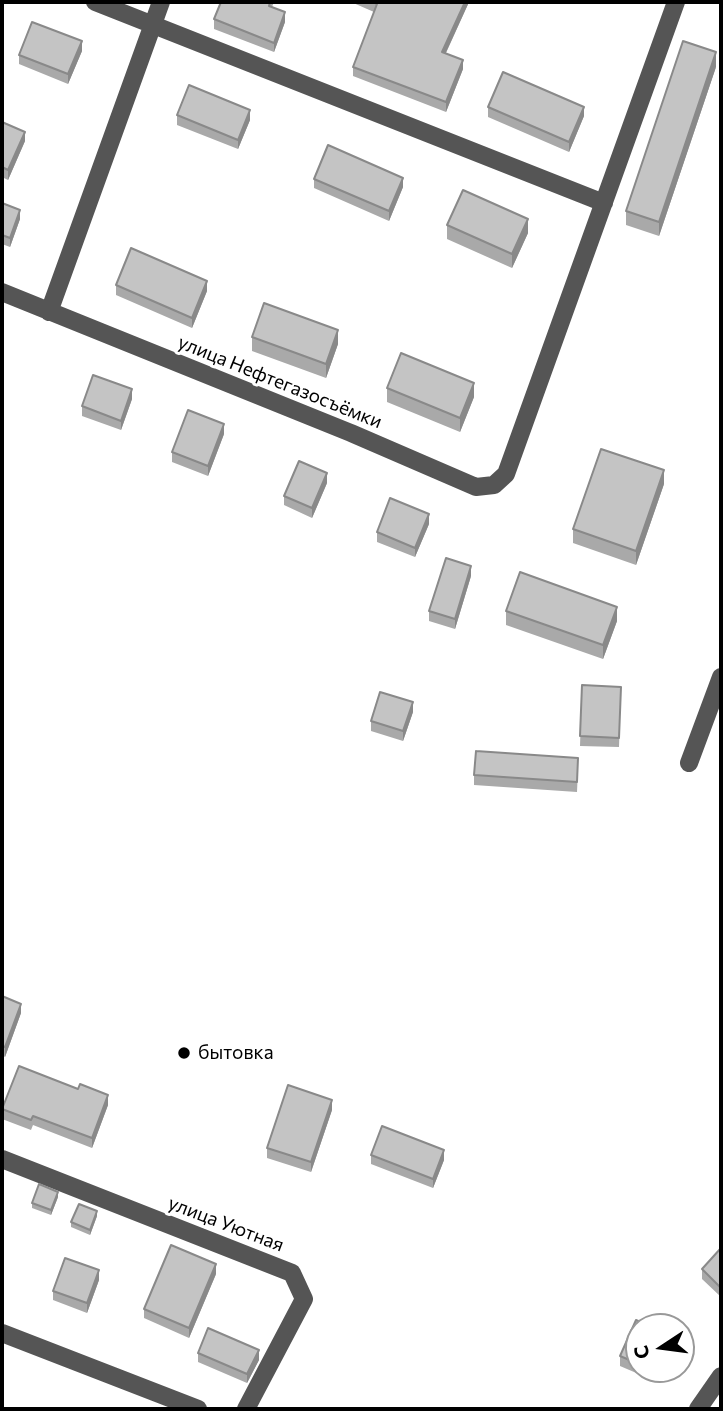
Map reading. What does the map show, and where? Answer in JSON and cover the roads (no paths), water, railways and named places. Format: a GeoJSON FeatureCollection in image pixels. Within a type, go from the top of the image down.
{"type":"FeatureCollection","features":[{"type":"Feature","properties":{"kind":"street"},"geometry":{"type":"LineString","coordinates":[[94,2],[604,203]]}},
{"type":"Feature","properties":{"kind":"street"},"geometry":{"type":"LineString","coordinates":[[49,312],[161,2]]}},
{"type":"Feature","properties":{"kind":"street","name":"улица Нефтегазосъёмки"},"geometry":{"type":"LineString","coordinates":[[2,292],[351,433],[476,487],[495,485],[506,474],[676,2]]}},
{"type":"Feature","properties":{"kind":"street"},"geometry":{"type":"LineString","coordinates":[[688,762],[721,677]]}},
{"type":"Feature","properties":{"kind":"street","name":"улица Уютная"},"geometry":{"type":"LineString","coordinates":[[2,1159],[292,1273],[304,1299],[246,1409]]}},
{"type":"Feature","properties":{"kind":"street"},"geometry":{"type":"LineString","coordinates":[[2,1333],[198,1409]]}},
{"type":"Feature","properties":{"kind":"street"},"geometry":{"type":"LineString","coordinates":[[698,1409],[721,1376]]}},
{"type":"Feature","properties":{"kind":"place","name":"бытовка"},"geometry":{"type":"Point","coordinates":[184,1053]}}]}
